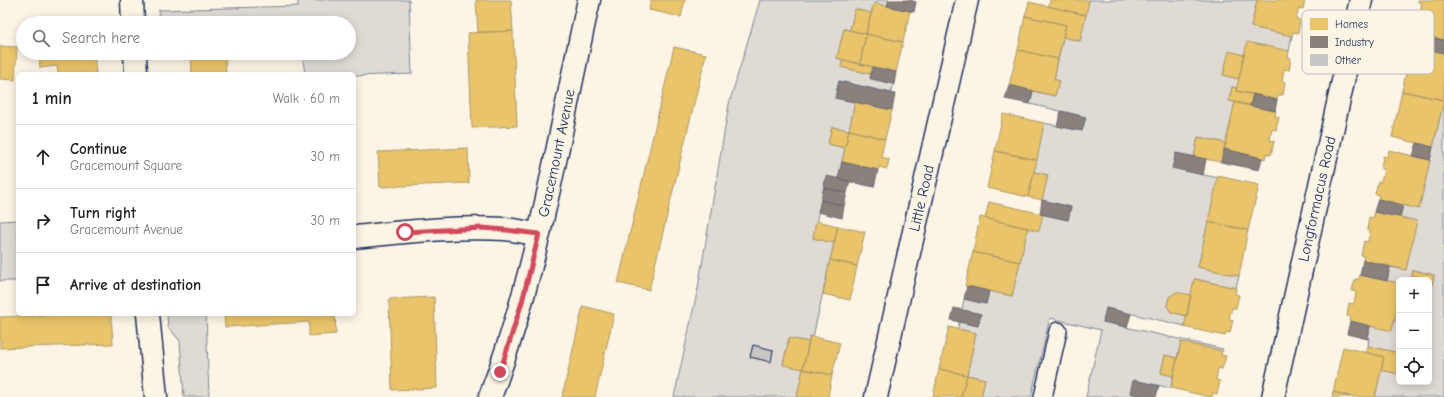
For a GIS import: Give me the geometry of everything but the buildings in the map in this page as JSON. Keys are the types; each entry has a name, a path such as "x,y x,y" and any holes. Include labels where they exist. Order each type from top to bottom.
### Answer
{"street":[{"path":"132,0 133,16"},
{"name":"Gracemount Avenue","path":"490,397 500,372 522,302 539,234 589,0"},
{"name":"Little Road","path":"876,397 967,0"},
{"name":"Longformacus Road","path":"1359,10 1361,0"},
{"path":"135,60 136,72"},
{"name":"Longformacus Road","path":"1273,397 1345,74"},
{"path":"356,237 482,228 539,234"},
{"path":"148,316 156,397"}],"lane":[{"path":"1044,397 1058,331"}],"shaded area":[{"path":"298,0 409,0 412,74 356,76 356,72 305,72 303,60 356,60 356,16 159,16 159,10 298,6"},
{"path":"760,0 889,0 887,6 874,3 871,13 855,10 850,30 844,29 837,58 843,60 841,67 871,74 870,79 894,84 891,93 839,81 835,98 855,102 849,130 832,127 828,144 845,148 838,179 826,176 813,238 834,243 813,337 810,336 809,342 789,338 783,364 803,369 797,397 674,397 698,288 729,104","holes":["753,345 773,350 771,362 750,357"]},
{"path":"1089,0 1257,0 1251,27 1292,36 1289,51 1244,55 1229,52 1223,75 1239,79 1237,88 1232,87 1229,100 1235,102 1226,143 1198,137 1194,157 1176,153 1173,168 1218,178 1198,267 1239,276 1236,288 1195,279 1191,295 1169,297 1167,306 1171,312 1187,316 1185,326 1106,308 1103,322 1223,349 1222,351 1181,342 1177,358 1165,355 1161,373 1173,376 1171,388 1134,380 1130,393 1146,397 1086,397 1101,330 1050,318 1031,397 981,397 985,379 967,375 976,333 958,329 959,322 978,326 981,314 962,310 964,299 986,304 989,291 1012,296 1028,228 1043,214 1068,220 1071,207 1042,200 1048,175 1034,172 1044,123 1082,131 1086,117 1030,104 1033,91 1055,96 1059,81 1054,79 1063,37 1080,41"},
{"path":"1444,100 1444,397 1375,397 1381,370 1396,373 1396,385 1432,385 1432,285 1434,275 1414,270 1412,277 1396,277 1396,282 1387,281 1390,267 1406,270 1416,221 1400,217 1403,205 1419,208"},
{"path":"16,220 16,281 0,281 0,221"},
{"path":"1396,311 1396,352 1368,346 1370,326 1392,330"},
{"path":"167,316 206,316 209,397 184,397 180,341 168,327"}],"route":[{"path":"405,232 482,228 539,234 522,302 500,372"}]}
